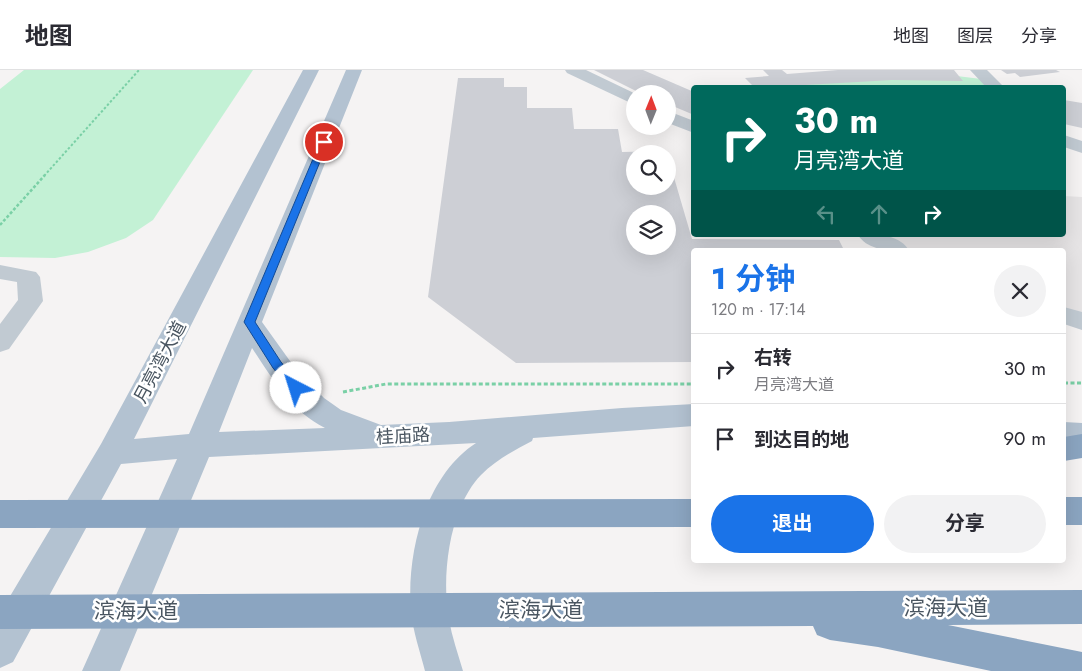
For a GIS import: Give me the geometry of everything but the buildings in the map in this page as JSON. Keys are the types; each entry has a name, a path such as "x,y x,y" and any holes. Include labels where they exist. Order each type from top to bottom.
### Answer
{"highway":[{"path":"1066,449 1082,446"},
{"path":"1066,511 1082,511"},
{"path":"0,514 691,513"},
{"name":"滨海大道","path":"0,612 1082,607"},
{"path":"750,609 878,630 1082,671"}],"main road":[{"name":"月亮湾大道","path":"0,649 112,453 311,70"},
{"path":"101,671 198,445 354,70"},
{"path":"249,322 277,365 306,399 325,416 357,430 399,436"},
{"name":"桂庙路","path":"112,453 198,445 399,436 691,415"},
{"path":"444,671 431,625 429,576 435,530 450,492 469,466 498,442 534,427"},
{"path":"1066,434 1082,435"}],"street":[{"path":"574,70 626,96"},
{"path":"978,70 993,85"},
{"path":"676,120 691,127"},
{"path":"1066,142 1082,147"},
{"path":"872,237 894,248"},
{"path":"0,272 28,277 31,301 0,343"},
{"path":"1066,316 1082,321"}],"path":[{"path":"0,225 139,70"},
{"path":"1066,383 1082,383"},
{"path":"306,399 386,384 691,384"}],"shaded area":[{"path":"1066,196 1082,197 1082,321 1066,316 1066,248 894,248 873,237 1066,237"}],"green space":[{"path":"24,70 253,70 153,220 126,238 88,252 55,258 0,257 0,89"},
{"path":"925,72 989,80 992,85 755,85"}],"route":[{"path":"296,388 277,365 249,322 324,142"}]}
